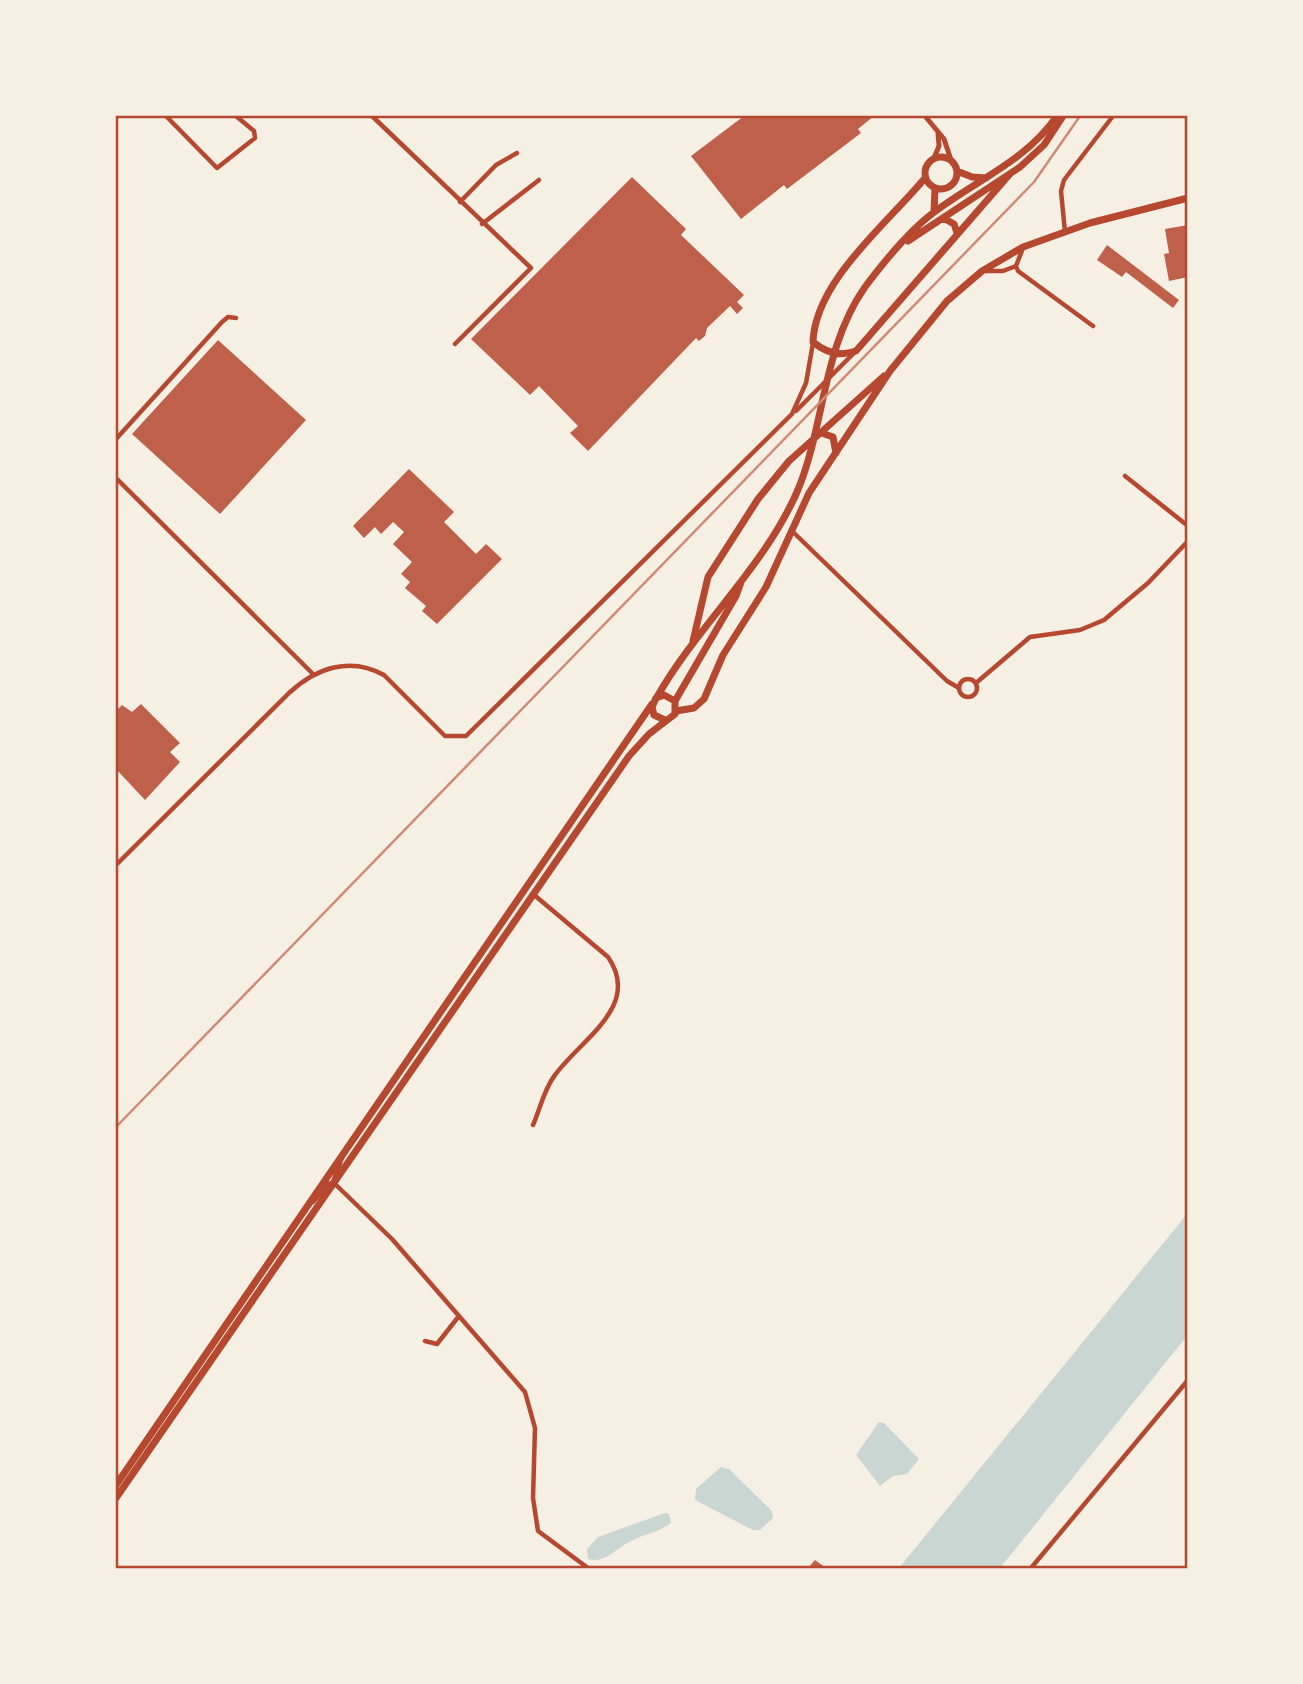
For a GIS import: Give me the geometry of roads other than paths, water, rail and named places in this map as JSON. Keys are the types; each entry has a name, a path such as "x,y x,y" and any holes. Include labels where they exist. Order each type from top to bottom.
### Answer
{"main road":[{"path":"116,1485 693,643 741,582 783,519 799,486 841,333 864,289 933,213 1028,149 1056,116"},
{"path":"905,243 1009,175 1044,145 1063,116"},
{"path":"990,177 978,178 957,171 951,160 943,157 934,159 925,169 925,178 834,284 816,318 813,342 838,354 856,351 1009,175"},
{"path":"935,188 951,186 957,171"},
{"path":"925,178 935,188 936,203 933,213"},
{"path":"116,1498 532,893 629,757 676,710 694,708 704,699 723,655 766,587 804,500 890,371 947,301 982,271 1023,247 1065,232 1188,198"},
{"path":"943,218 952,222 957,233"},
{"path":"693,643 704,589 711,572 775,475 819,432 890,371"},
{"path":"819,432 833,437 836,454"},
{"path":"676,710 675,701 736,596 741,582"},
{"path":"654,701 664,695 675,701"},
{"path":"654,701 654,715 665,720"}],"street":[{"path":"166,116 217,168 255,138 254,131 236,116"},
{"path":"372,116 531,268 455,344"},
{"path":"925,116 947,145 951,160"},
{"path":"1065,232 1061,191 1064,180 1113,116"},
{"path":"934,159 939,146 937,130"},
{"path":"460,202 496,165 517,153"},
{"path":"482,224 539,180"},
{"path":"982,271 1003,271 1016,266 1023,247"},
{"path":"1016,266 1093,326"},
{"path":"116,439 222,322 228,317 236,318"},
{"path":"792,414 806,383 813,342"},
{"path":"116,866 289,693 313,674 342,665 373,668 384,674 446,736 466,736 856,351"},
{"path":"1125,476 1188,526"},
{"path":"116,478 313,674"},
{"path":"791,530 947,681 959,688 961,695 970,697 976,693 976,682"},
{"path":"976,682 1030,637 1080,630 1104,620 1148,583 1188,541"},
{"path":"959,688 967,679 976,682"},
{"path":"532,893 608,957 620,981 618,996 601,1024 551,1081 533,1125"},
{"path":"343,1155 344,1160 332,1178 334,1182 392,1239 519,1381 530,1401 535,1428 533,1498 538,1531 588,1569"},
{"path":"310,1204 317,1200 328,1184 334,1182"},
{"path":"425,1341 437,1344 459,1316"},
{"path":"1031,1569 1188,1380"}],"railway":[{"path":"116,1127 1034,182 1080,116"}]}
